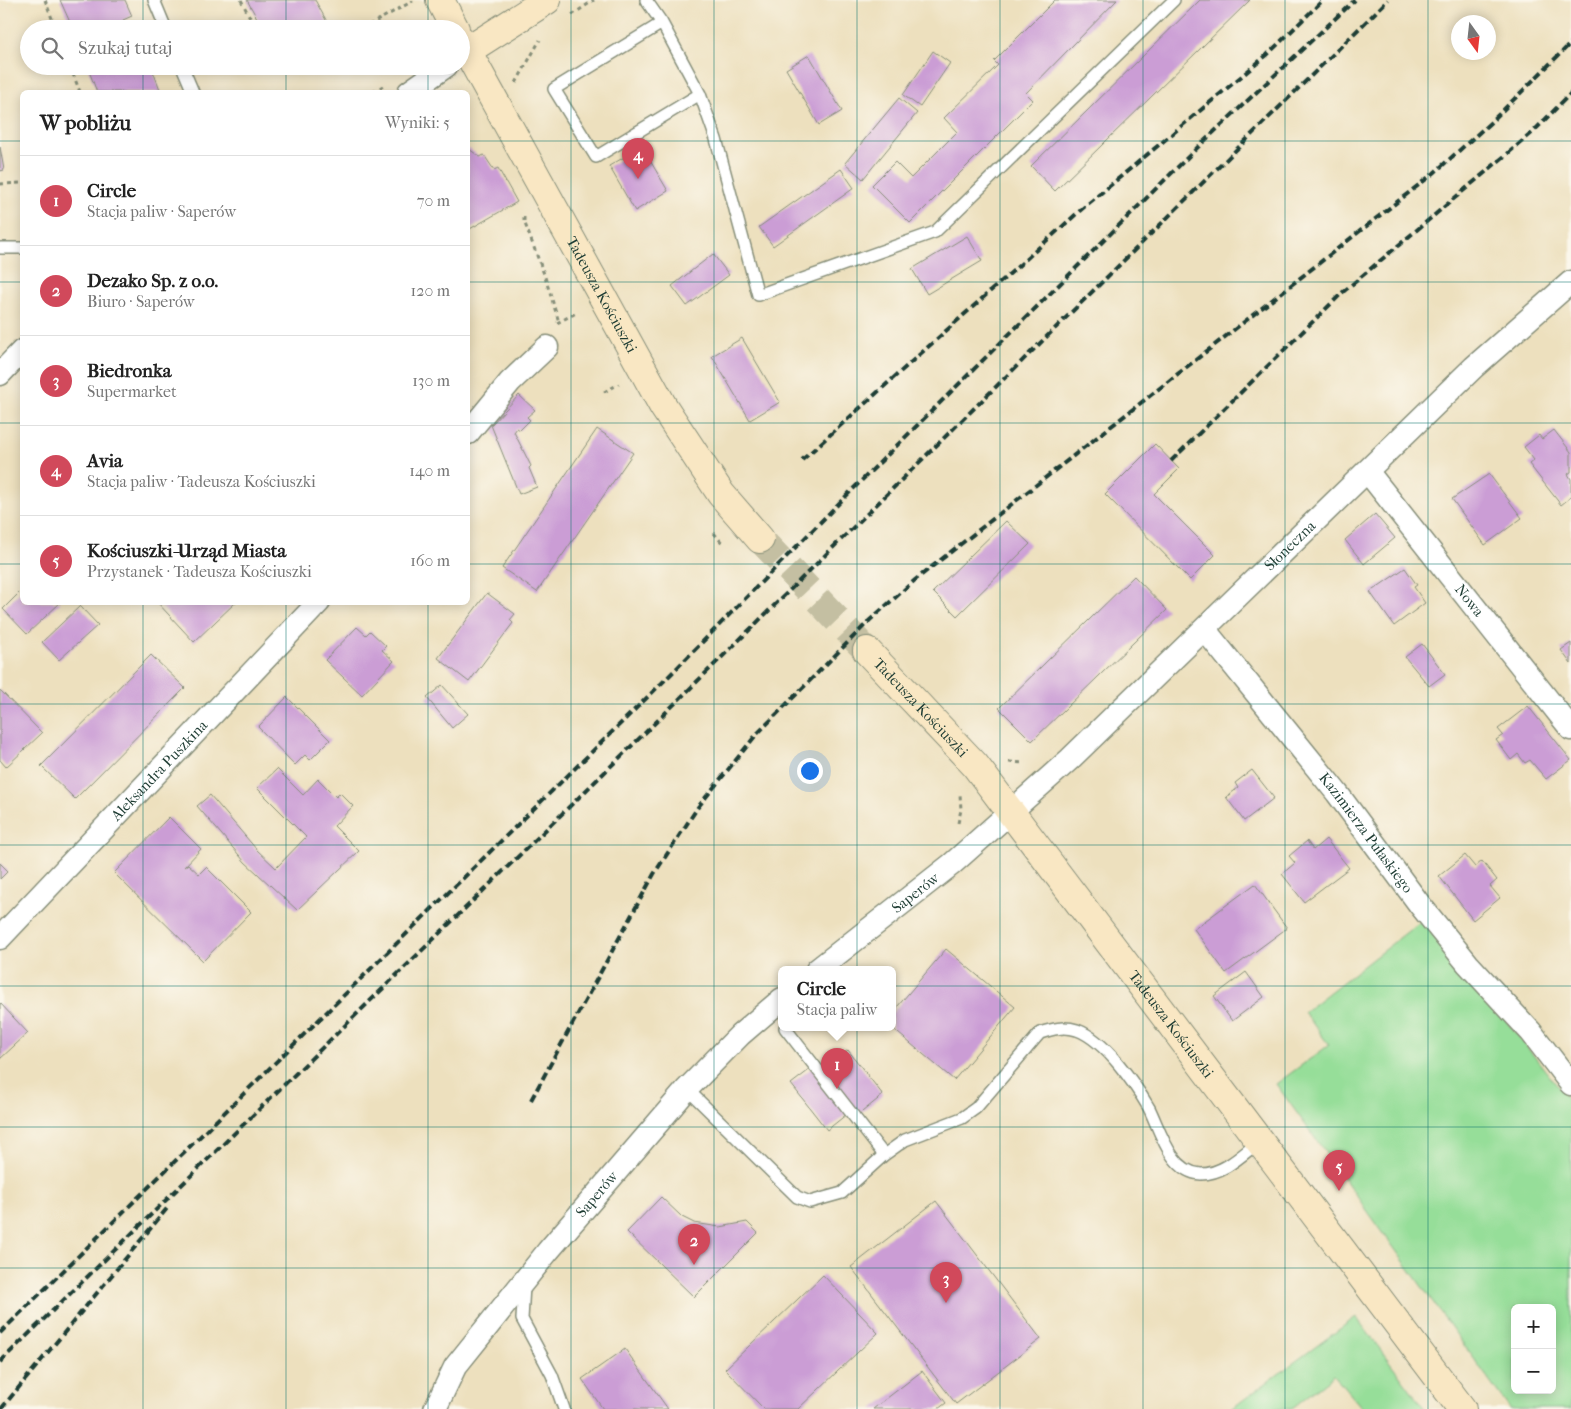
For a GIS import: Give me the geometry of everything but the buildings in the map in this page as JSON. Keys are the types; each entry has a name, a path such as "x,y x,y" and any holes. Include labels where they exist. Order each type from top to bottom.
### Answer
{"street":[{"name":"Tadeusza Kościuszki","path":"440,0 448,20"},
{"path":"470,41 546,0"},
{"name":"Tadeusza Kościuszki","path":"470,69 663,406 721,494 760,539"},
{"path":"411,90 428,75"},
{"name":"Słoneczna","path":"1011,812 1070,760 1474,367 1571,282"},
{"path":"470,430 510,382 548,348"},
{"path":"0,374 20,353"},
{"name":"Nowa","path":"1367,471 1571,729"},
{"name":"Aleksandra Puszkina","path":"0,938 316,605"},
{"name":"Kazimierza Pułaskiego","path":"1205,630 1337,792 1420,905 1468,964 1531,1032 1571,1084"},
{"name":"Tadeusza Kościuszki","path":"867,651 976,765 1462,1409"},
{"name":"Saperów","path":"822,966 952,864 1011,812"},
{"name":"Saperów","path":"435,1409 455,1367 548,1251 687,1089 740,1035 778,1010"}],"lane":[{"path":"154,0 162,20"},
{"path":"646,0 662,23 700,94 716,139 758,296 935,232 1174,0"},
{"path":"662,23 554,89 596,157 700,94"},
{"path":"186,75 192,90"},
{"path":"0,248 20,248"},
{"path":"687,1089 797,1197 810,1202 842,1193 884,1155 905,1140 962,1118 976,1108 1031,1042 1040,1033 1053,1028 1078,1031 1093,1040 1111,1056 1147,1106 1172,1155 1189,1171 1199,1174 1222,1169 1260,1142"},
{"path":"788,1031 884,1155"},
{"path":"525,1282 522,1320 552,1376 564,1409"}],"path":[{"path":"45,0 53,20"},
{"path":"241,0 251,20"},
{"path":"379,20 408,5"},
{"path":"512,92 533,49 545,35"},
{"path":"73,75 79,90"},
{"path":"0,184 20,182"},
{"path":"525,214 524,221 544,274 559,322 583,310"},
{"path":"604,392 622,383"},
{"path":"1002,758 1009,763 1028,762"},
{"path":"956,827 962,810 959,790"}],"green space":[{"path":"1425,918 1571,1103 1571,1409 1510,1409 1276,1084 1329,1045 1304,1012"},
{"path":"1356,1317 1425,1409 1363,1409 1334,1375 1291,1409 1231,1409"}],"tunnel":[{"path":"760,539 867,651"}],"railway":[{"path":"802,460 1083,208 1267,55 1323,0"},
{"path":"0,1333 669,676 854,488 1199,146 1355,0"},
{"path":"0,1362 652,726 1388,0"},
{"path":"531,1100 654,874 698,807 756,735 870,620 915,580 1434,173 1491,122 1571,43"},
{"path":"1171,461 1343,292 1532,133 1571,93"},
{"path":"1,1409 169,1206"}],"place":[{"name":"Avia","path":"638,179"},
{"name":"Circle","path":"837,1089"},
{"name":"Kościuszki-Urząd Miasta","path":"1339,1191"},
{"name":"Dezako Sp. z o.o.","path":"694,1265"},
{"name":"Biedronka","path":"946,1303"}]}
